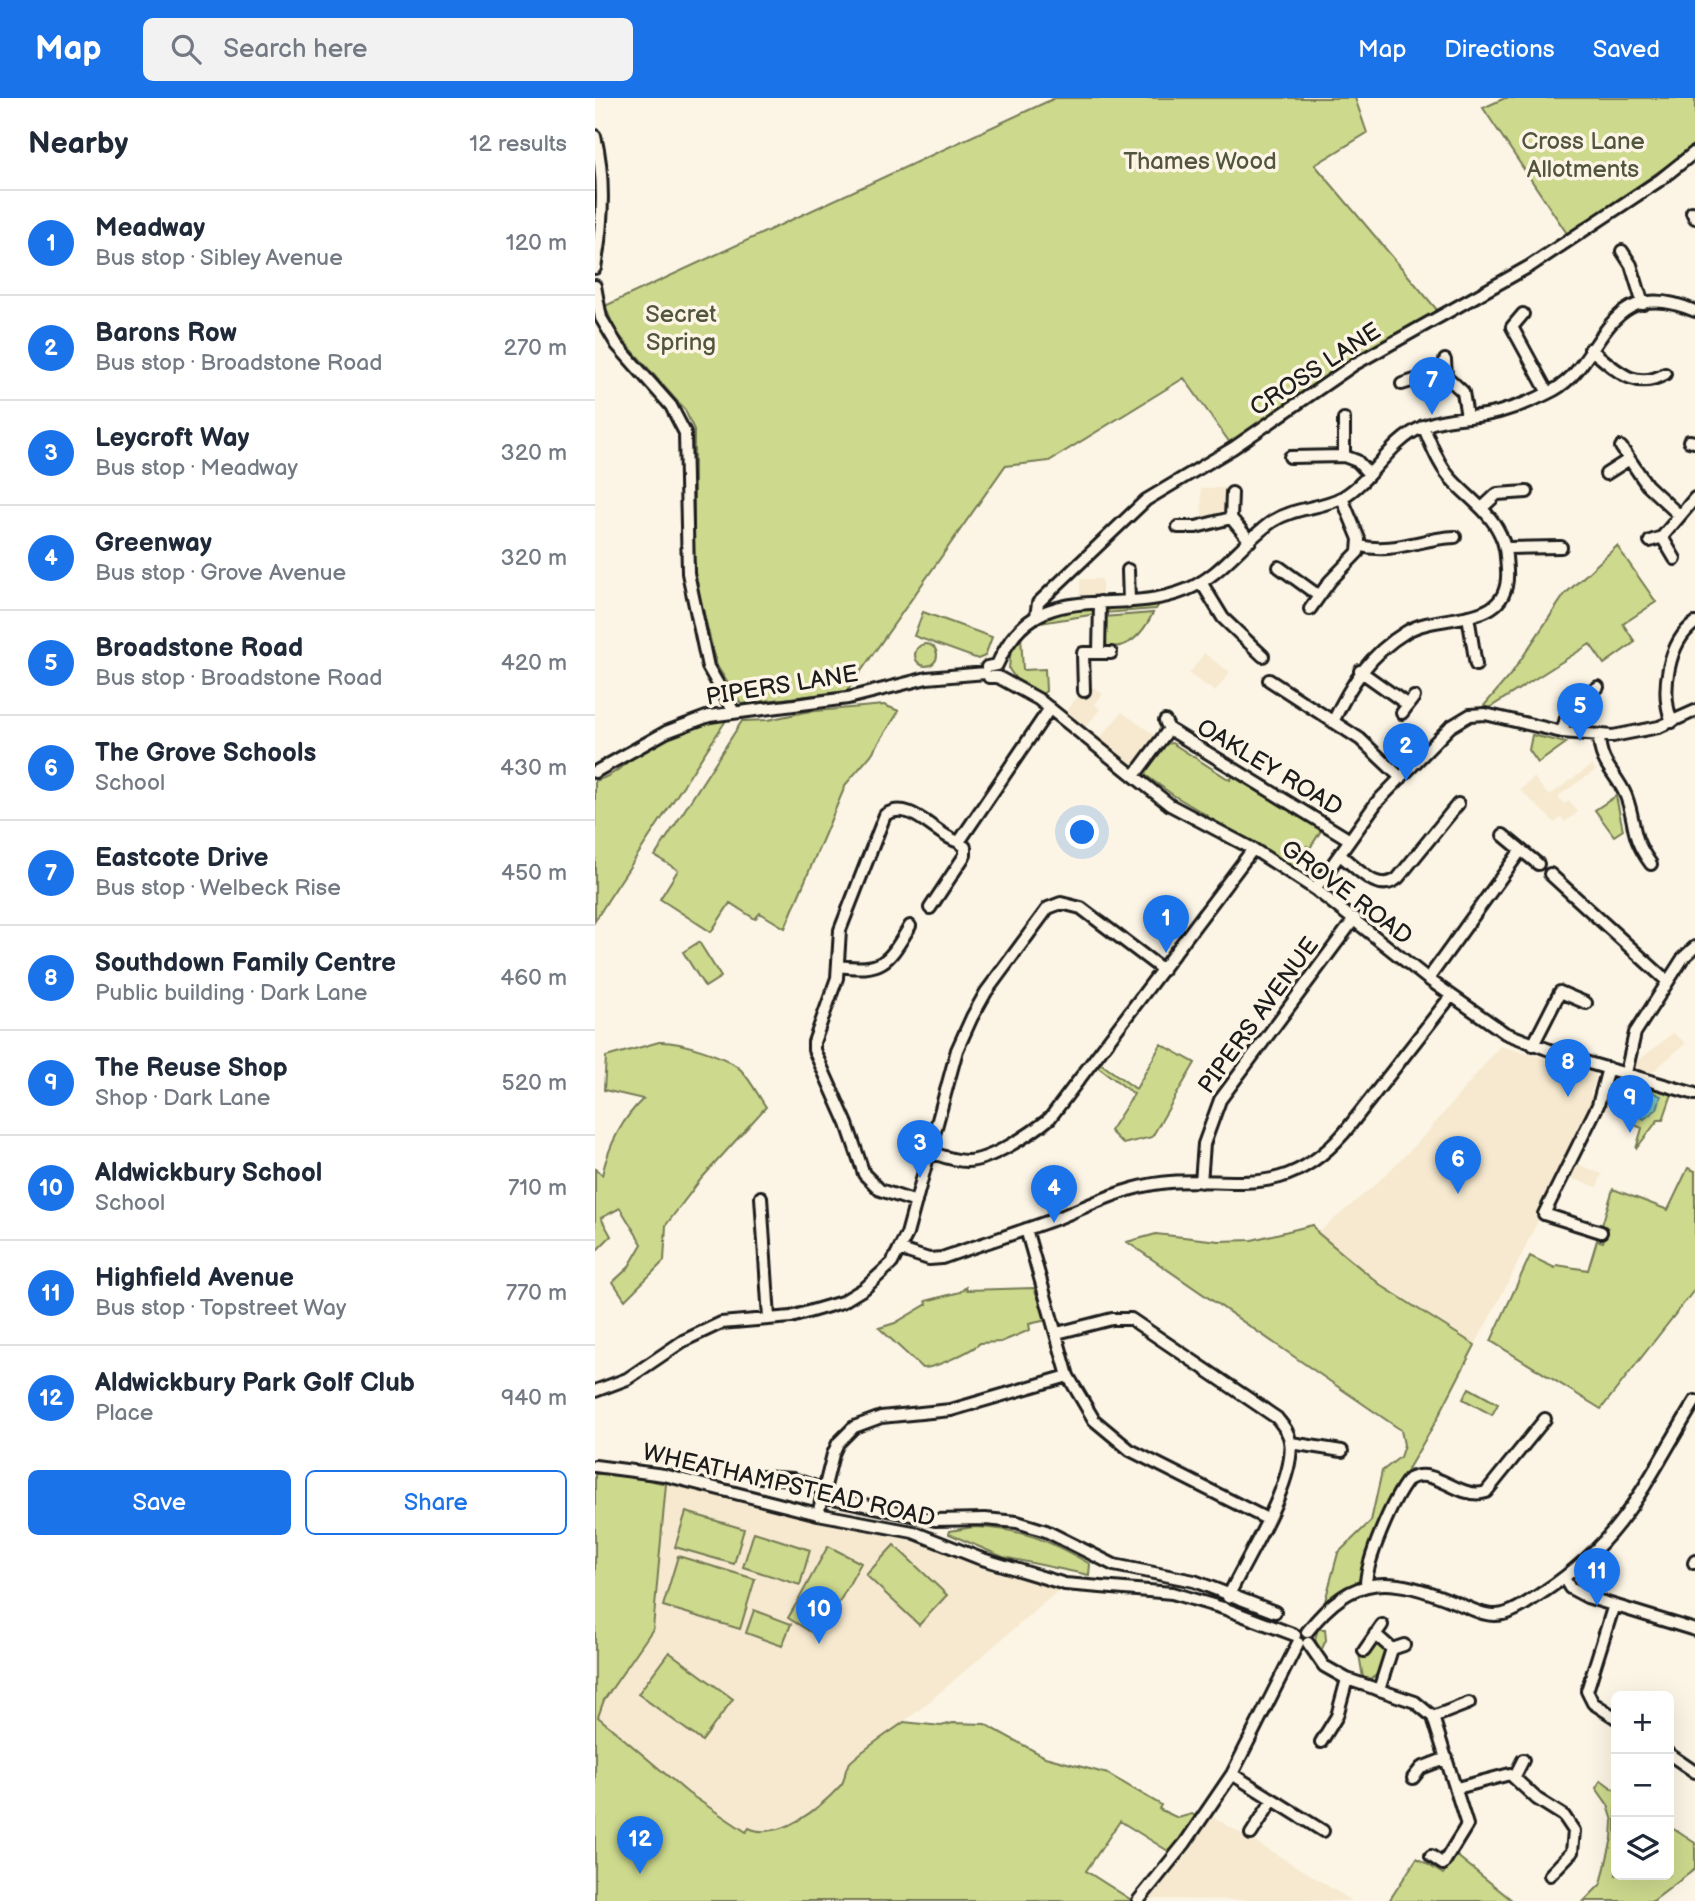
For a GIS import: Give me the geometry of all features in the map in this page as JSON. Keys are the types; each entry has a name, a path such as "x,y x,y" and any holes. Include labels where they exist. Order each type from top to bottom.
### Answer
{"street":[{"path":"595,136 602,186 601,235 595,268"},
{"name":"CROSS LANE","path":"998,671 1010,641 1036,617 1038,603 1146,500 1233,448 1355,364 1530,266 1660,180 1695,152"},
{"path":"1622,251 1631,265 1643,304"},
{"path":"595,286 601,318 617,345 671,406 685,433 688,573 708,667 734,712"},
{"path":"1036,617 1070,603 1129,602 1175,594 1202,582 1271,523 1291,512 1342,498 1405,437 1423,426 1500,412 1548,393 1568,380 1612,321 1643,304 1667,303 1691,309"},
{"path":"1523,314 1512,327 1548,393"},
{"path":"1590,349 1632,380 1649,382 1665,374"},
{"path":"1445,360 1446,376"},
{"path":"1402,384 1430,375 1446,376 1463,392 1467,417"},
{"path":"1344,419 1344,456"},
{"path":"1333,722 1360,671 1413,628 1468,616 1496,605 1505,594 1508,579 1506,548 1501,534 1482,508 1442,468 1423,426"},
{"path":"1621,447 1656,495 1678,514"},
{"path":"1290,457 1344,456 1357,461 1369,474"},
{"path":"1606,474 1628,460"},
{"path":"1482,508 1497,494 1527,492"},
{"path":"1231,493 1231,518 1250,541"},
{"path":"1310,609 1358,552 1360,546 1342,498"},
{"path":"1650,541 1661,537 1678,514 1695,498"},
{"path":"1178,527 1196,527 1231,518"},
{"path":"1360,546 1389,550 1430,539 1455,537"},
{"path":"1661,537 1675,559"},
{"path":"1506,548 1561,547"},
{"path":"1279,567 1319,596"},
{"path":"1128,570 1129,602"},
{"path":"1202,582 1223,618 1263,656"},
{"path":"1099,653 1100,602"},
{"path":"1468,616 1476,665"},
{"path":"1672,722 1666,698 1675,646 1695,623"},
{"path":"1084,691 1083,653 1111,653"},
{"name":"GROVE ROAD","path":"986,673 991,678 998,671 1050,708 1170,806 1253,849 1315,889 1355,918 1428,979 1505,1033 1533,1045 1695,1094"},
{"path":"1360,671 1408,705"},
{"name":"PIPERS LANE","path":"595,772 666,732 709,716 848,698 927,678 986,673"},
{"path":"1269,680 1360,739 1401,778"},
{"path":"1562,732 1569,708 1598,687"},
{"path":"958,842 1050,708"},
{"path":"1315,889 1377,802 1450,727 1470,716 1493,715 1562,732 1599,736 1639,732 1672,722 1695,711"},
{"name":"OAKLEY ROAD","path":"1134,776 1167,725 1350,841"},
{"path":"1599,736 1601,756 1624,792 1636,843 1651,863"},
{"path":"1340,855 1376,883 1390,884 1398,878 1458,804"},
{"path":"916,1202 880,1191 864,1174 847,1124 814,1049 817,1031 839,966 840,930 885,815 897,810 908,811 965,847 965,855 930,908"},
{"path":"1503,835 1538,864"},
{"path":"930,1152 960,1161 974,1160 1041,1126 1060,1109 1253,849"},
{"path":"1428,979 1521,850"},
{"path":"1551,874 1667,981"},
{"path":"595,1391 627,1379 704,1329 738,1320 811,1313 842,1302 880,1275 901,1250 957,1050 972,1017 986,992 1048,908 1061,903 1081,908 1163,970"},
{"name":"PIPERS AVENUE","path":"1201,1182 1203,1144 1220,1100 1355,918"},
{"path":"839,966 867,969 882,964 910,926"},
{"path":"1626,1073 1635,1032 1667,981 1695,947"},
{"path":"1533,1045 1560,992 1586,1003"},
{"path":"901,1250 936,1259 1135,1188 1175,1182 1271,1181 1298,1172 1326,1153 1451,996"},
{"path":"1601,1232 1544,1214 1598,1105 1608,1068"},
{"path":"761,1197 769,1318"},
{"path":"1025,1228 1057,1333 1067,1376 1094,1420 1130,1450 1267,1519"},
{"path":"1057,1333 1112,1319 1131,1319 1277,1418 1287,1431 1291,1443 1290,1463 1267,1519 1223,1608"},
{"path":"818,1514 838,1443 863,1422 881,1417 951,1410 1067,1376"},
{"path":"1138,1901 1185,1843 1231,1774 1302,1638 1331,1607 1366,1585 1399,1583 1495,1615 1519,1608 1564,1578 1604,1544 1621,1524 1695,1401"},
{"path":"1366,1585 1368,1570 1383,1527 1409,1479 1423,1475 1471,1493 1486,1492 1545,1419"},
{"path":"1291,1443 1342,1451"},
{"name":"WHEATHAMPSTEAD ROAD","path":"595,1466 664,1475 818,1514 913,1532 979,1558 1065,1584 1172,1593 1223,1608 1302,1638"},
{"name":"WHEATHAMPSTEAD ROAD","path":"760,1477 793,1479 824,1493 935,1520 985,1519 1017,1522 1046,1531 1114,1565 1194,1581 1275,1612"},
{"path":"1564,1578 1570,1588 1613,1608 1695,1630"},
{"path":"1611,1714 1588,1698 1587,1691 1613,1608"},
{"path":"1364,1651 1378,1630 1392,1649"},
{"path":"1302,1638 1324,1667 1347,1679 1415,1702 1433,1717 1467,1819 1466,1829 1443,1864 1431,1856"},
{"path":"1392,1649 1404,1645"},
{"path":"1379,1690 1392,1649"},
{"path":"1321,1742 1337,1716 1347,1679"},
{"path":"1433,1717 1469,1703"},
{"path":"1674,1757 1695,1772"},
{"path":"1413,1779 1421,1768 1447,1758"},
{"path":"1515,1776 1523,1760"},
{"path":"1457,1788 1505,1773 1515,1776 1537,1799 1564,1816 1574,1832 1571,1852 1550,1875"},
{"path":"1231,1774 1323,1831"},
{"path":"1251,1834 1272,1801"}],"shaded area":[{"path":"1201,488 1226,488 1226,513 1202,519"},
{"path":"1080,579 1102,579 1102,595 1080,595"},
{"path":"1204,653 1230,672 1215,692 1189,674"},
{"path":"1094,687 1103,694 1095,704 1100,709 1086,727 1066,712 1080,693"},
{"path":"1122,712 1156,736 1134,766 1099,739"},
{"path":"1592,765 1596,770 1558,796 1564,804 1569,800 1578,812 1565,822 1561,817 1555,823 1520,790 1534,777 1547,794 1551,794"},
{"path":"1673,1033 1686,1043 1651,1073 1630,1067"},
{"path":"1500,1046 1592,1071 1596,1077 1590,1095 1597,1098 1511,1277 1475,1345 1382,1286 1318,1233 1378,1182 1425,1135"},
{"path":"1577,1164 1602,1174 1597,1187 1569,1178"},
{"path":"666,1484 768,1505 833,1525 928,1543 998,1573 1031,1579 1059,1590 923,1707 848,1765 844,1783 804,1817 772,1831 746,1833 688,1793 597,1717 604,1700 653,1629"},
{"path":"1213,1817 1306,1872 1352,1901 1142,1899"}],"green space":[{"path":"1055,98 1355,98 1367,133 1315,165 1438,311 1357,358 1230,443 1184,378 1049,461 1005,466 847,691 741,704 717,666 694,574 694,430 685,410 616,332 605,306"},
{"name":"Cross Lane Allotments","path":"1505,98 1695,98 1695,146 1568,235 1483,108"},
{"path":"1617,546 1656,602 1623,624 1635,642 1604,664 1590,644 1489,708 1482,708 1511,674 1565,594"},
{"path":"1160,603 1156,609 1104,613 1113,607"},
{"path":"1071,607 1092,608 1096,614 1034,624"},
{"path":"923,612 992,637 985,656 978,659 914,636"},
{"path":"1153,613 1134,639 1121,646 1104,646 1103,617"},
{"path":"1021,635 1023,670 1045,669 1046,691 1041,695 1020,685 1009,669 1011,646"},
{"path":"926,644 934,647 937,655 934,663 926,666 918,663 915,655 918,647"},
{"path":"884,705 899,711 871,755 846,784 785,928 760,913 755,919 730,903 711,932 660,899 678,870 655,856 742,721"},
{"path":"727,719 595,921 595,781 617,770 658,740"},
{"path":"1532,735 1566,743 1538,763 1529,750"},
{"path":"1172,743 1230,780 1233,775 1322,829 1310,848 1307,846 1291,869 1207,820 1208,816 1144,774 1165,744"},
{"path":"1616,796 1623,830 1614,836 1595,810"},
{"path":"699,942 721,977 705,987 683,952"},
{"path":"659,1042 702,1050 734,1065 748,1079 766,1107 701,1179 666,1225 664,1261 625,1300 613,1282 628,1268 642,1244 620,1208 601,1218 611,1236 595,1252 595,1169 602,1175 617,1134 643,1099 604,1090 606,1057"},
{"path":"1161,1044 1195,1063 1152,1137 1123,1144 1110,1131 1134,1094 1098,1067 1100,1063 1136,1089"},
{"path":"1620,1080 1672,1094 1663,1120 1658,1120 1636,1149 1642,1128 1630,1123 1623,1110 1609,1098"},
{"path":"1688,1168 1695,1171 1695,1289 1601,1409 1491,1341 1530,1256 1555,1268 1557,1265 1588,1270 1597,1240 1603,1242 1608,1228 1602,1225 1613,1189 1668,1210"},
{"path":"1313,1225 1318,1233 1382,1286 1475,1345 1436,1421 1387,1505 1358,1583 1325,1601 1338,1553 1371,1521 1382,1471 1400,1457 1404,1445 1401,1430 1127,1242 1156,1234 1219,1241 1252,1240"},
{"path":"966,1287 967,1290 1034,1288 1047,1320 1029,1324 1030,1330 1001,1342 980,1343 952,1359 927,1368 922,1368 879,1328 895,1323 927,1304 926,1301 960,1292"},
{"path":"1469,1388 1498,1404 1492,1415 1463,1399"},
{"path":"595,1474 622,1474 666,1484 653,1629 604,1700 598,1717 688,1793 746,1832 749,1828 761,1831 786,1826 811,1812 841,1785 852,1761 904,1722 941,1726 953,1723 985,1724 1045,1757 1108,1774 1161,1805 1159,1809 1178,1818 1192,1814 1199,1818 1179,1847 1168,1851 1120,1821 1086,1871 1133,1901 595,1901"},
{"path":"686,1512 744,1529 734,1564 675,1547"},
{"path":"973,1527 1006,1530 1047,1542 1090,1564 1089,1575 1003,1557 949,1534 950,1531"},
{"path":"754,1532 810,1550 800,1585 743,1567"},
{"path":"894,1545 947,1595 919,1625 866,1575"},
{"path":"828,1546 861,1563 831,1617 799,1599"},
{"path":"678,1556 755,1579 740,1629 663,1606"},
{"path":"798,1601 823,1616 813,1633 788,1618"},
{"path":"754,1610 791,1624 782,1646 746,1633"},
{"path":"1318,1629 1325,1629 1326,1640 1320,1653 1315,1639"},
{"path":"1379,1642 1385,1649 1380,1670 1373,1677 1363,1678 1359,1654"},
{"path":"669,1652 733,1699 702,1741 638,1694"},
{"path":"1601,1780 1611,1787 1611,1815 1608,1805 1596,1788"},
{"path":"1674,1829 1695,1843 1695,1869 1653,1901 1584,1901 1601,1884 1611,1842 1611,1880 1674,1880"},
{"path":"1456,1855 1513,1901 1389,1901 1417,1858 1443,1874"}],"water":[{"path":"1643,1088 1661,1096 1657,1109 1644,1119 1637,1114 1637,1101 1623,1093 1640,1092"}],"place":[{"name":"Eastcote Drive","path":"1432,415"},
{"name":"Broadstone Road","path":"1580,741"},
{"name":"Barons Row","path":"1406,781"},
{"name":"Meadway","path":"1166,953"},
{"name":"Southdown Family Centre","path":"1568,1097"},
{"name":"The Reuse Shop","path":"1630,1133"},
{"name":"Leycroft Way","path":"920,1178"},
{"name":"The Grove Schools","path":"1458,1194"},
{"name":"Greenway","path":"1054,1223"},
{"name":"Highfield Avenue","path":"1597,1606"},
{"name":"Aldwickbury School","path":"819,1644"},
{"name":"Aldwickbury Park Golf Club","path":"640,1874"}],"park label":[{"name":"Thames Wood","path":"1200,161"},
{"name":"Secret Spring","path":"681,328"}]}
